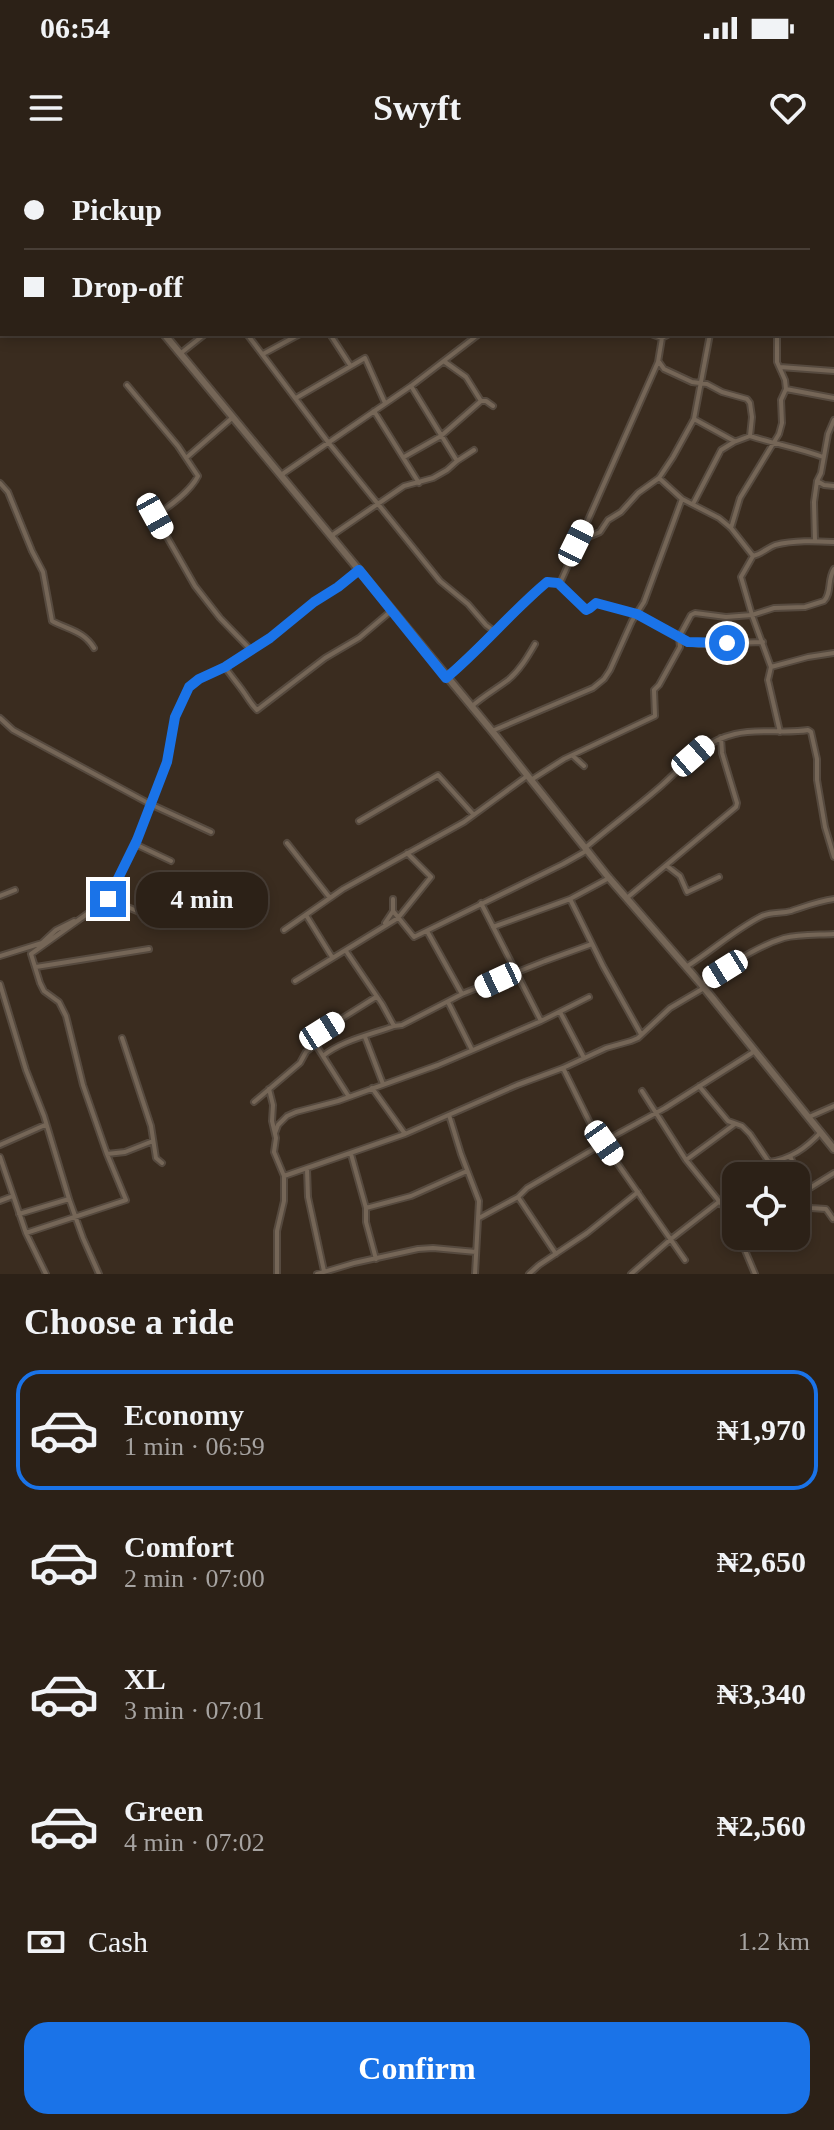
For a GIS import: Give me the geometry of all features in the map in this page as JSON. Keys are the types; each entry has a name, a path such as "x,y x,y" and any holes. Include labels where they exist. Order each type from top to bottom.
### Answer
{"main road":[{"path":"166,336 834,1149"}],"street":[{"path":"181,353 202,336"},
{"path":"249,336 328,442 440,581 494,631"},
{"path":"263,354 296,336"},
{"path":"331,336 350,365"},
{"path":"279,476 445,362 476,336"},
{"path":"656,336 666,336"},
{"path":"576,543 600,532 608,520 659,478 694,419 710,336"},
{"path":"731,528 740,498 779,434 782,423 781,400 786,389 777,362 777,336"},
{"path":"558,583 658,362 662,338"},
{"path":"296,398 365,358 385,403"},
{"path":"445,362 466,377 481,401"},
{"path":"658,362 664,369 692,382 707,384 729,395 747,399 752,417 750,436"},
{"path":"780,367 834,371"},
{"path":"127,385 198,476 195,483 155,516 195,586 251,650"},
{"path":"411,386 457,461"},
{"path":"786,389 834,398"},
{"path":"404,457 441,436 481,401 493,406"},
{"path":"374,411 419,483"},
{"path":"186,458 232,418"},
{"path":"694,419 734,442"},
{"path":"815,541 817,481 834,420"},
{"path":"693,504 721,450 750,436 823,457"},
{"path":"331,536 404,486 419,483 447,470 474,450"},
{"path":"659,478 682,499 731,528 753,556"},
{"path":"817,481 834,486"},
{"path":"0,483 8,492 43,572 52,621 77,631 89,639 94,648"},
{"path":"492,731 593,688 604,679 644,602 682,499"},
{"path":"780,733 768,680 771,667 741,577 753,556 762,554 770,546 834,542"},
{"path":"284,930 330,898 464,822 529,778 655,716 654,690 680,647 679,637 691,615 752,615 774,608 805,607 824,601 829,594 830,575 834,569"},
{"path":"31,954 108,899 135,844 169,757 175,717 189,687 281,631 314,602 359,570"},
{"path":"446,678 547,582 558,583 586,610 596,603 637,614 688,642 763,642"},
{"path":"225,667 257,710 325,658 359,638 391,611"},
{"path":"471,707 510,678 535,644"},
{"path":"771,667 834,653"},
{"path":"0,718 13,730 150,804 211,832"},
{"path":"393,911 414,937 563,864 586,849 705,745 747,732 811,732 825,827 834,857"},
{"path":"628,897 736,807 721,738"},
{"path":"573,756 584,766"},
{"path":"359,821 438,775 473,814"},
{"path":"287,843 330,898"},
{"path":"135,844 171,861"},
{"path":"295,981 398,918 431,877 407,853"},
{"path":"667,866 680,876 686,892 719,877"},
{"path":"493,927 570,899 609,878"},
{"path":"0,896 15,890"},
{"path":"108,899 142,913"},
{"path":"384,926 393,911 393,899"},
{"path":"570,899 641,1034"},
{"path":"686,967 762,915 788,912 813,902 834,899"},
{"path":"481,903 541,1021"},
{"path":"306,915 332,957"},
{"path":"0,956 42,943 56,930 83,916 31,954"},
{"path":"427,931 462,994"},
{"path":"284,1176 405,1134 606,1048 631,1041 702,986 750,954 781,939 834,934"},
{"path":"323,1056 330,1050 402,1025 462,994 592,944"},
{"path":"36,967 149,949"},
{"path":"346,951 394,1026"},
{"path":"26,1233 126,1200 81,1077 66,1016 59,1002 44,991 31,954"},
{"path":"0,984 69,1199 99,1274"},
{"path":"349,1097 316,1044 317,1038 322,1031 376,997"},
{"path":"275,1133 287,1116 438,1065 589,997"},
{"path":"448,1002 472,1050"},
{"path":"0,1013 8,1010"},
{"path":"560,1012 584,1058"},
{"path":"365,1037 383,1084"},
{"path":"122,1038 151,1126 156,1158 162,1163"},
{"path":"254,1102 300,1063 306,1052 316,1044"},
{"path":"479,1218 755,1051"},
{"path":"563,1068 592,1127 685,1260"},
{"path":"699,1086 723,1116 750,1134 771,1163 802,1150 821,1132"},
{"path":"372,1088 405,1134"},
{"path":"269,1089 273,1105 274,1152 284,1176 284,1201 277,1231 277,1274"},
{"path":"642,1091 686,1160 722,1204"},
{"path":"809,1117 834,1106"},
{"path":"449,1115 479,1201 475,1274"},
{"path":"686,1160 735,1124"},
{"path":"0,1145 45,1125"},
{"path":"107,1154 125,1152 153,1141"},
{"path":"351,1154 376,1259"},
{"path":"790,1156 793,1162"},
{"path":"0,1157 26,1233 46,1274"},
{"path":"307,1169 308,1197 324,1271"},
{"path":"366,1208 411,1196 467,1171"},
{"path":"810,1188 834,1173"},
{"path":"529,1274 638,1192"},
{"path":"0,1201 13,1195"},
{"path":"518,1197 556,1255"},
{"path":"19,1214 69,1199"},
{"path":"631,1274 720,1201"},
{"path":"810,1207 826,1209 833,1219"},
{"path":"317,1274 354,1263 433,1248 476,1252"},
{"path":"745,1250 755,1274"}],"route":[{"path":"108,899 137,840 169,757 175,717 189,687 281,631 314,602 359,570 446,678 547,582 558,583 586,610 596,603 606,605 637,614 688,642 727,643"}]}
